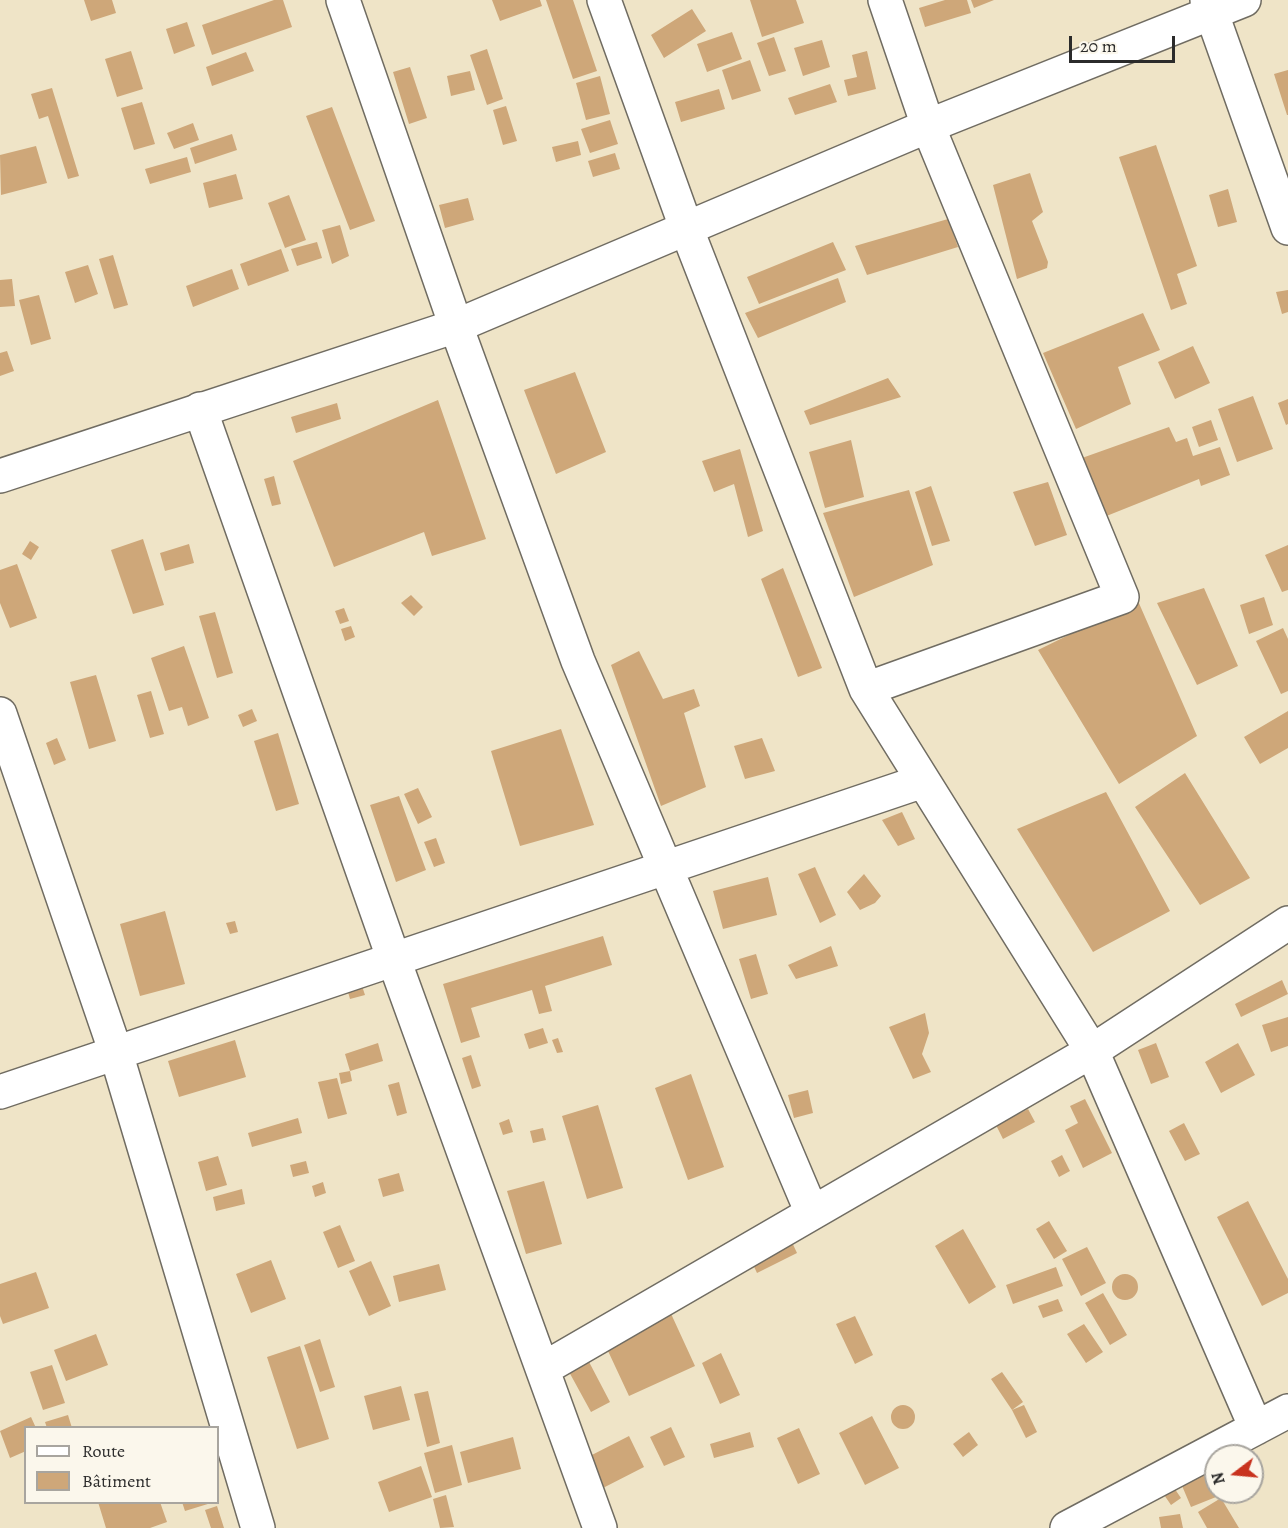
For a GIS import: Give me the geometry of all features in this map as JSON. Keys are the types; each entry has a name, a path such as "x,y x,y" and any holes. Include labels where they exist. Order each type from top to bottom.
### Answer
{"street":[{"path":"343,0 456,326 578,661 812,1213"},
{"path":"604,0 687,231 866,689 1092,1051 1256,1428"},
{"path":"866,689 1122,597 928,126 885,0"},
{"path":"0,476 200,408 456,326 687,231 1210,7 1244,0"},
{"path":"1210,7 1288,228"},
{"path":"200,408 394,960 600,1528"},
{"path":"0,714 116,1053 258,1528"},
{"path":"0,1092 923,781"},
{"path":"543,1369 1092,1051 1288,923"},
{"path":"1067,1528 1288,1411"}],"building":[{"path":"84,0 112,0 116,13 91,21"},
{"path":"274,0 283,0 292,27 212,55 202,25"},
{"path":"492,0 540,0 542,6 500,21"},
{"path":"546,0 573,0 597,71 573,79"},
{"path":"750,0 796,0 804,23 762,37"},
{"path":"945,0 967,0 971,13 925,27 919,8"},
{"path":"971,0 994,0 974,8"},
{"path":"692,9 706,31 664,58 651,35"},
{"path":"187,22 195,46 174,54 166,29"},
{"path":"732,32 742,59 707,72 697,44"},
{"path":"774,37 786,71 769,76 757,43"},
{"path":"822,40 830,67 803,76 794,48"},
{"path":"487,49 503,99 487,105 470,55"},
{"path":"131,51 143,89 117,97 105,59"},
{"path":"867,51 876,89 848,96 844,80 857,77 852,55"},
{"path":"246,52 254,71 212,86 206,67"},
{"path":"750,60 761,91 732,100 722,70"},
{"path":"410,67 427,118 409,124 393,72"},
{"path":"1288,70 1288,115 1287,115 1274,74"},
{"path":"470,71 475,90 451,96 447,76"},
{"path":"600,76 610,114 586,120 576,83"},
{"path":"830,84 837,102 795,115 788,98"},
{"path":"52,88 79,176 68,179 48,116 39,119 31,94"},
{"path":"719,89 725,109 681,122 675,102"},
{"path":"142,102 155,144 134,150 121,108"},
{"path":"506,106 517,141 503,145 493,110"},
{"path":"332,107 375,221 350,230 306,116"},
{"path":"610,120 618,144 590,153 581,129"},
{"path":"193,123 199,140 174,149 167,133"},
{"path":"232,134 237,150 195,164 190,148"},
{"path":"578,141 581,155 556,162 552,147"},
{"path":"1156,145 1197,266 1177,274 1187,304 1171,310 1119,157"},
{"path":"36,146 47,183 1,195 0,155"},
{"path":"615,153 620,169 593,177 588,161"},
{"path":"187,157 191,172 150,184 145,169"},
{"path":"1030,173 1043,212 1032,221 1048,262 1047,268 1017,279 993,185"},
{"path":"236,174 243,199 209,208 203,183"},
{"path":"1228,189 1237,222 1218,227 1209,195"},
{"path":"289,195 306,240 285,248 268,203"},
{"path":"468,198 474,220 445,228 439,205"},
{"path":"948,219 958,247 867,275 855,246"},
{"path":"340,225 349,256 332,264 322,230"},
{"path":"317,242 322,258 297,266 291,249"},
{"path":"833,242 846,270 759,304 747,277"},
{"path":"281,249 289,271 248,286 240,264"},
{"path":"113,255 128,305 114,309 99,259"},
{"path":"88,265 98,294 75,303 65,272"},
{"path":"232,269 239,289 193,307 186,286"},
{"path":"838,278 846,302 758,338 745,313"},
{"path":"12,279 15,306 0,307 0,280"},
{"path":"1288,290 1288,312 1282,314 1276,292"},
{"path":"39,295 51,339 31,345 19,300"},
{"path":"1143,313 1160,350 1118,367 1131,404 1076,429 1043,353"},
{"path":"1193,346 1210,383 1175,399 1158,362"},
{"path":"7,351 14,371 0,376 0,353"},
{"path":"575,372 606,452 556,474 524,390"},
{"path":"888,378 901,397 810,425 804,411"},
{"path":"1253,396 1273,449 1237,462 1218,409"},
{"path":"1288,399 1288,424 1286,425 1278,403"},
{"path":"438,400 486,539 432,556 424,532 334,567 293,461"},
{"path":"337,403 341,419 296,433 291,417"},
{"path":"1211,420 1218,440 1199,447 1192,427"},
{"path":"1169,427 1176,442 1187,438 1193,456 1220,447 1230,475 1201,486 1199,479 1104,517 1082,458"},
{"path":"851,440 864,497 825,508 809,452"},
{"path":"740,449 763,531 748,537 734,484 714,492 702,461"},
{"path":"274,476 281,504 272,506 264,479"},
{"path":"1048,482 1067,535 1035,546 1013,492"},
{"path":"931,486 950,541 932,546 915,492"},
{"path":"909,490 933,565 854,597 823,513"},
{"path":"143,539 164,605 133,614 111,550"},
{"path":"30,541 39,547 31,560 22,554"},
{"path":"189,544 194,563 165,571 160,553"},
{"path":"1288,545 1288,590 1282,592 1265,555"},
{"path":"17,564 37,618 10,628 0,603 0,570"},
{"path":"783,568 822,668 798,677 761,579"},
{"path":"1204,588 1238,666 1197,685 1157,603"},
{"path":"411,595 423,607 414,616 401,603"},
{"path":"1264,597 1273,625 1249,634 1240,605"},
{"path":"1138,601 1197,736 1119,784 1038,650"},
{"path":"344,608 349,621 340,624 335,611"},
{"path":"215,612 233,673 217,678 199,616"},
{"path":"351,626 355,637 345,641 341,629"},
{"path":"1283,628 1288,639 1288,691 1281,694 1256,641"},
{"path":"184,646 209,718 188,726 182,707 169,711 151,658"},
{"path":"639,651 663,699 694,689 700,706 684,713 706,787 661,806 611,665"},
{"path":"96,675 116,741 89,749 70,682"},
{"path":"151,691 164,734 150,738 137,695"},
{"path":"252,709 257,721 243,727 238,715"},
{"path":"1288,711 1288,748 1260,764 1244,737"},
{"path":"561,729 594,825 520,846 491,751"},
{"path":"278,733 299,804 276,811 254,741"},
{"path":"57,738 66,760 54,765 46,743"},
{"path":"762,738 775,771 745,779 734,746"},
{"path":"1185,773 1250,878 1200,905 1135,807"},
{"path":"418,788 432,817 418,824 404,794"},
{"path":"1106,792 1170,911 1093,952 1017,829"},
{"path":"399,796 426,870 396,882 370,805"},
{"path":"902,812 915,839 898,846 882,820"},
{"path":"436,838 445,863 434,867 424,842"},
{"path":"815,867 836,915 820,923 798,874"},
{"path":"864,874 881,896 875,903 860,910 847,892"},
{"path":"768,877 777,915 723,929 713,891"},
{"path":"165,911 185,984 140,996 120,924"},
{"path":"235,921 238,932 230,934 226,923"},
{"path":"603,936 612,965 545,986 552,1011 539,1014 532,990 471,1008 480,1037 461,1043 443,984"},
{"path":"831,946 838,966 796,979 788,965"},
{"path":"756,954 768,994 751,999 739,959"},
{"path":"360,980 365,995 350,999 346,985"},
{"path":"1282,980 1288,994 1241,1017 1235,1004"},
{"path":"925,1013 929,1033 922,1054 931,1072 913,1079 889,1027"},
{"path":"1288,1017 1288,1046 1271,1052 1262,1025"},
{"path":"543,1028 548,1043 529,1049 524,1034"},
{"path":"558,1038 563,1052 557,1053 552,1040"},
{"path":"235,1040 246,1077 179,1097 168,1061"},
{"path":"378,1043 383,1061 350,1071 345,1054"},
{"path":"1156,1043 1169,1077 1151,1084 1138,1050"},
{"path":"1238,1043 1255,1075 1221,1093 1205,1062"},
{"path":"471,1055 481,1086 472,1089 462,1058"},
{"path":"350,1071 352,1081 341,1084 339,1073"},
{"path":"691,1074 724,1167 688,1180 655,1088"},
{"path":"337,1078 347,1114 328,1119 318,1082"},
{"path":"399,1082 407,1113 397,1116 388,1085"},
{"path":"808,1090 813,1113 794,1118 788,1095"},
{"path":"1085,1099 1112,1153 1083,1168 1065,1130 1078,1123 1070,1106"},
{"path":"598,1105 623,1188 587,1199 562,1116"},
{"path":"1028,1109 1035,1122 1003,1139 996,1125"},
{"path":"298,1118 302,1133 252,1147 248,1133"},
{"path":"509,1119 513,1132 503,1135 499,1123"},
{"path":"1184,1123 1200,1154 1185,1161 1169,1131"},
{"path":"543,1128 546,1140 533,1143 530,1131"},
{"path":"1062,1155 1070,1171 1059,1177 1051,1161"},
{"path":"218,1156 227,1185 206,1191 198,1162"},
{"path":"306,1161 309,1173 293,1177 290,1165"},
{"path":"399,1173 404,1191 383,1197 378,1179"},
{"path":"544,1181 562,1244 526,1254 507,1191"},
{"path":"323,1182 326,1193 315,1197 312,1186"},
{"path":"242,1189 245,1204 216,1211 213,1197"},
{"path":"1248,1201 1288,1279 1288,1293 1262,1306 1217,1217"},
{"path":"1049,1221 1067,1251 1054,1259 1036,1229"},
{"path":"340,1225 355,1261 338,1268 323,1232"},
{"path":"963,1229 996,1287 969,1304 935,1246"},
{"path":"789,1236 797,1253 757,1273 749,1256"},
{"path":"1087,1247 1106,1283 1081,1296 1062,1259"},
{"path":"271,1260 286,1299 251,1313 236,1274"},
{"path":"371,1261 391,1306 369,1316 349,1271"},
{"path":"439,1264 446,1290 399,1302 393,1276"},
{"path":"1056,1267 1063,1286 1013,1304 1006,1285"},
{"path":"36,1272 49,1308 3,1324 0,1316 0,1284"},
{"path":"1125,1274 1134,1278 1138,1287 1134,1296 1125,1300 1116,1296 1112,1287 1116,1278"},
{"path":"1103,1293 1127,1335 1110,1345 1085,1303"},
{"path":"1058,1299 1063,1311 1043,1318 1038,1306"},
{"path":"667,1305 695,1366 629,1396 601,1336"},
{"path":"855,1316 873,1355 855,1364 836,1324"},
{"path":"1084,1324 1103,1352 1086,1363 1067,1334"},
{"path":"96,1334 108,1365 66,1381 54,1350"},
{"path":"320,1339 335,1387 320,1392 304,1345"},
{"path":"300,1346 329,1439 297,1449 267,1357"},
{"path":"721,1353 740,1395 720,1404 702,1363"},
{"path":"588,1360 610,1402 591,1412 568,1370"},
{"path":"52,1365 65,1403 43,1410 30,1372"},
{"path":"1002,1372 1023,1402 1012,1410 991,1379"},
{"path":"401,1386 410,1420 373,1430 364,1396"},
{"path":"428,1391 440,1443 427,1447 414,1394"},
{"path":"903,1405 911,1409 915,1417 911,1425 903,1429 895,1425 891,1417 895,1409"},
{"path":"1024,1405 1037,1432 1026,1438 1012,1410"},
{"path":"68,1415 71,1426 46,1426 45,1422"},
{"path":"872,1416 899,1468 865,1485 839,1433"},
{"path":"31,1417 35,1426 24,1426 24,1452 10,1458 0,1431"},
{"path":"671,1427 685,1457 664,1466 650,1437"},
{"path":"799,1428 820,1474 798,1484 777,1438"},
{"path":"750,1432 754,1447 714,1458 710,1444"},
{"path":"969,1432 978,1445 963,1457 953,1444"},
{"path":"629,1436 644,1467 601,1489 586,1458"},
{"path":"513,1437 521,1469 468,1483 460,1452"},
{"path":"452,1445 462,1485 435,1493 424,1453"},
{"path":"421,1466 432,1497 389,1512 378,1482"},
{"path":"1204,1471 1204,1502 1191,1507 1180,1481"},
{"path":"1168,1479 1181,1498 1171,1505 1158,1486"},
{"path":"446,1495 454,1527 440,1528 433,1499"},
{"path":"99,1504 161,1504 167,1522 150,1528 106,1528"},
{"path":"183,1504 208,1504 185,1511"},
{"path":"1211,1504 1225,1504 1239,1528 1207,1528 1198,1512"},
{"path":"217,1506 224,1528 211,1528 205,1510"},
{"path":"1180,1514 1183,1528 1161,1528 1159,1517"}]}
